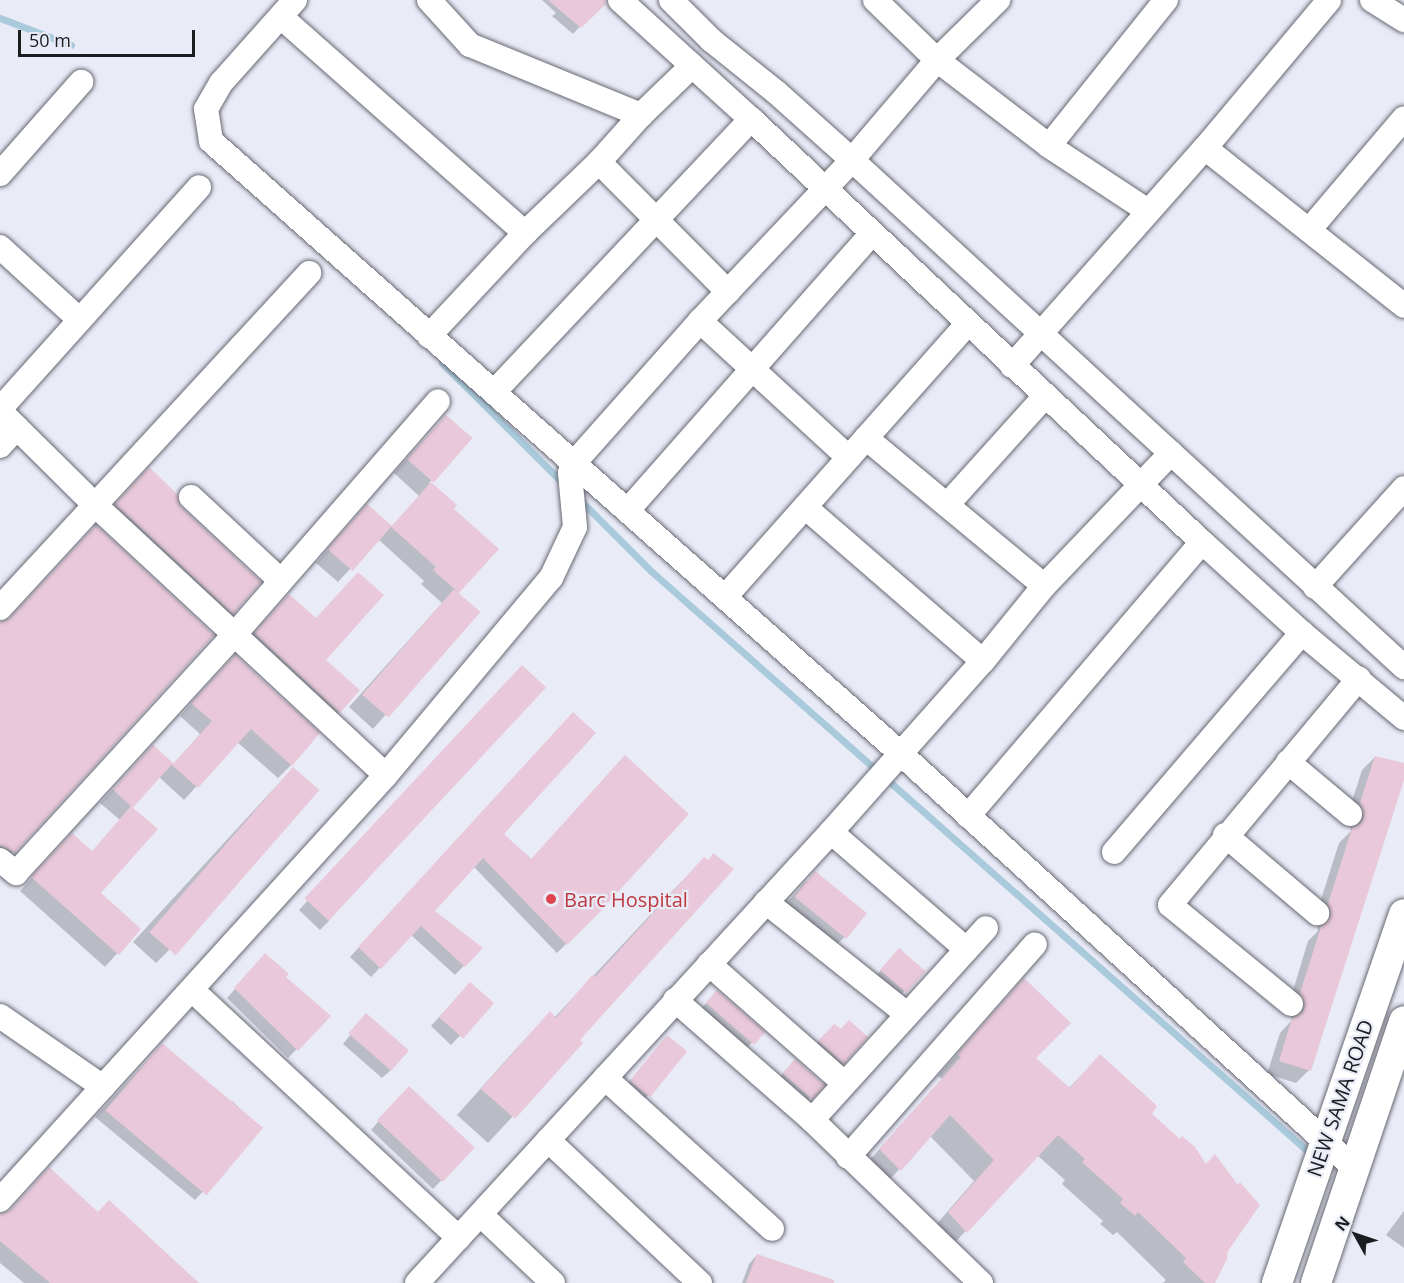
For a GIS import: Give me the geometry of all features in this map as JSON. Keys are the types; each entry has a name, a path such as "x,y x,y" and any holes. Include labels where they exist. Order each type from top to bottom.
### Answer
{"main road":[{"name":"NEW SAMA ROAD","path":"1277,1283 1404,914"},
{"name":"NEW SAMA ROAD","path":"1320,1281 1353,1167 1404,1021"}],"street":[{"path":"429,0 470,45 641,115"},
{"path":"620,0 751,118 871,234 1202,542 1302,633 1359,678 1404,718"},
{"path":"671,0 711,40 776,92 852,159 1404,668"},
{"path":"874,0 937,60 1049,146 1148,212"},
{"path":"0,1200 386,775 551,578 575,527 572,468 700,321 852,159 937,60 998,0"},
{"path":"1049,146 1166,0"},
{"path":"1012,366 1042,335 1205,148 1329,0"},
{"path":"1372,0 1404,20"},
{"path":"525,233 288,8 221,83 206,109 211,141 494,392 572,468 628,510 725,597 895,758 968,816 1353,1167"},
{"path":"429,336 525,233 599,162 641,115 692,66"},
{"path":"0,174 81,82"},
{"path":"494,392 751,118"},
{"path":"1310,229 1404,118"},
{"path":"1205,148 1310,229 1404,306"},
{"path":"599,162 728,292"},
{"path":"0,446 6,416 80,320 199,187"},
{"path":"628,510 871,234"},
{"path":"0,247 80,320"},
{"path":"0,608 309,273"},
{"path":"700,321 848,458"},
{"path":"725,597 967,324"},
{"path":"947,505 1045,396"},
{"path":"0,860 16,873 234,635 438,401"},
{"path":"6,416 94,504 386,775"},
{"path":"866,438 1044,586"},
{"path":"417,1283 831,832 983,661 1044,586 1172,453"},
{"path":"191,496 280,581"},
{"path":"1315,587 1400,500"},
{"path":"805,507 983,661"},
{"path":"968,816 1202,542"},
{"path":"1114,852 1302,633"},
{"path":"1291,1004 1170,905 1225,835 1359,678"},
{"path":"1288,762 1350,814"},
{"path":"831,832 966,949"},
{"path":"1225,835 1317,913"},
{"path":"766,902 908,1014"},
{"path":"812,1120 986,928"},
{"path":"848,1157 1035,944"},
{"path":"709,964 844,1083"},
{"path":"192,990 459,1238"},
{"path":"675,1000 812,1120 973,1280"},
{"path":"0,1016 102,1087"},
{"path":"605,1078 772,1229"},
{"path":"548,1140 700,1283"},
{"path":"481,1215 546,1281"}],"building":[{"path":"548,0 606,0 606,4 581,28"},
{"path":"446,415 472,438 434,482 407,460"},
{"path":"149,467 177,494 181,507 261,582 233,614 115,504"},
{"path":"431,482 457,505 454,509 499,549 459,593 433,570 436,567 391,527"},
{"path":"367,504 392,526 353,571 328,549"},
{"path":"96,525 214,635 15,853 0,846 0,622 10,618"},
{"path":"358,572 384,595 326,660 360,690 340,713 254,633 289,594 316,618"},
{"path":"454,589 480,612 389,718 362,695"},
{"path":"235,655 320,733 292,766 251,729 198,788 172,765 212,721 191,703"},
{"path":"522,665 546,688 329,921 304,898"},
{"path":"573,712 596,733 504,834 531,859 625,755 689,814 567,945 483,858 435,911 483,948 465,967 421,926 381,969 358,947"},
{"path":"153,745 173,763 133,808 113,790"},
{"path":"1375,756 1404,763 1404,780 1311,1071 1279,1061 1292,1018 1302,1013 1305,1007 1300,993 1321,927 1331,916 1328,904 1352,828 1360,824 1364,817 1360,803"},
{"path":"293,767 319,790 176,955 149,932"},
{"path":"131,806 158,829 101,893 141,929 119,955 31,877 72,833 92,851"},
{"path":"713,853 734,869 580,1040 583,1043 515,1119 481,1089 550,1011 556,1018 592,975 595,977 704,857 709,860"},
{"path":"815,871 867,913 846,939 794,897"},
{"path":"899,948 925,971 906,993 880,970"},
{"path":"265,953 289,974 286,977 331,1016 298,1051 234,988"},
{"path":"1024,978 1071,1023 1036,1058 1070,1088 1100,1054 1157,1106 1152,1114 1180,1139 1182,1136 1195,1147 1206,1164 1215,1154 1238,1185 1240,1182 1260,1205 1228,1251 1227,1259 1215,1283 1205,1283 1183,1262 1186,1258 1138,1212 1135,1216 1120,1203 1123,1199 1082,1162 1085,1159 1058,1135 967,1233 948,1212 994,1160 950,1115 901,1171 879,1149 961,1057 957,1054"},
{"path":"470,982 494,1003 463,1038 439,1017"},
{"path":"717,990 765,1032 754,1045 706,1003"},
{"path":"366,1013 409,1050 391,1071 348,1033"},
{"path":"849,1020 868,1037 844,1064 818,1041 834,1024 841,1029"},
{"path":"667,1035 687,1051 650,1097 630,1081"},
{"path":"162,1043 263,1128 207,1195 105,1110"},
{"path":"795,1059 825,1085 813,1100 783,1073"},
{"path":"409,1086 475,1147 443,1182 377,1120"},
{"path":"49,1167 98,1212 109,1200 199,1283 50,1283 0,1241 0,1214 11,1210"},
{"path":"757,1254 834,1280 834,1283 746,1283"}],"waterway":[{"path":"0,18 71,45"},
{"path":"442,363 564,484"},
{"path":"580,500 651,571 1311,1154"}],"place":[{"name":"Barc Hospital","path":"551,899"}]}
